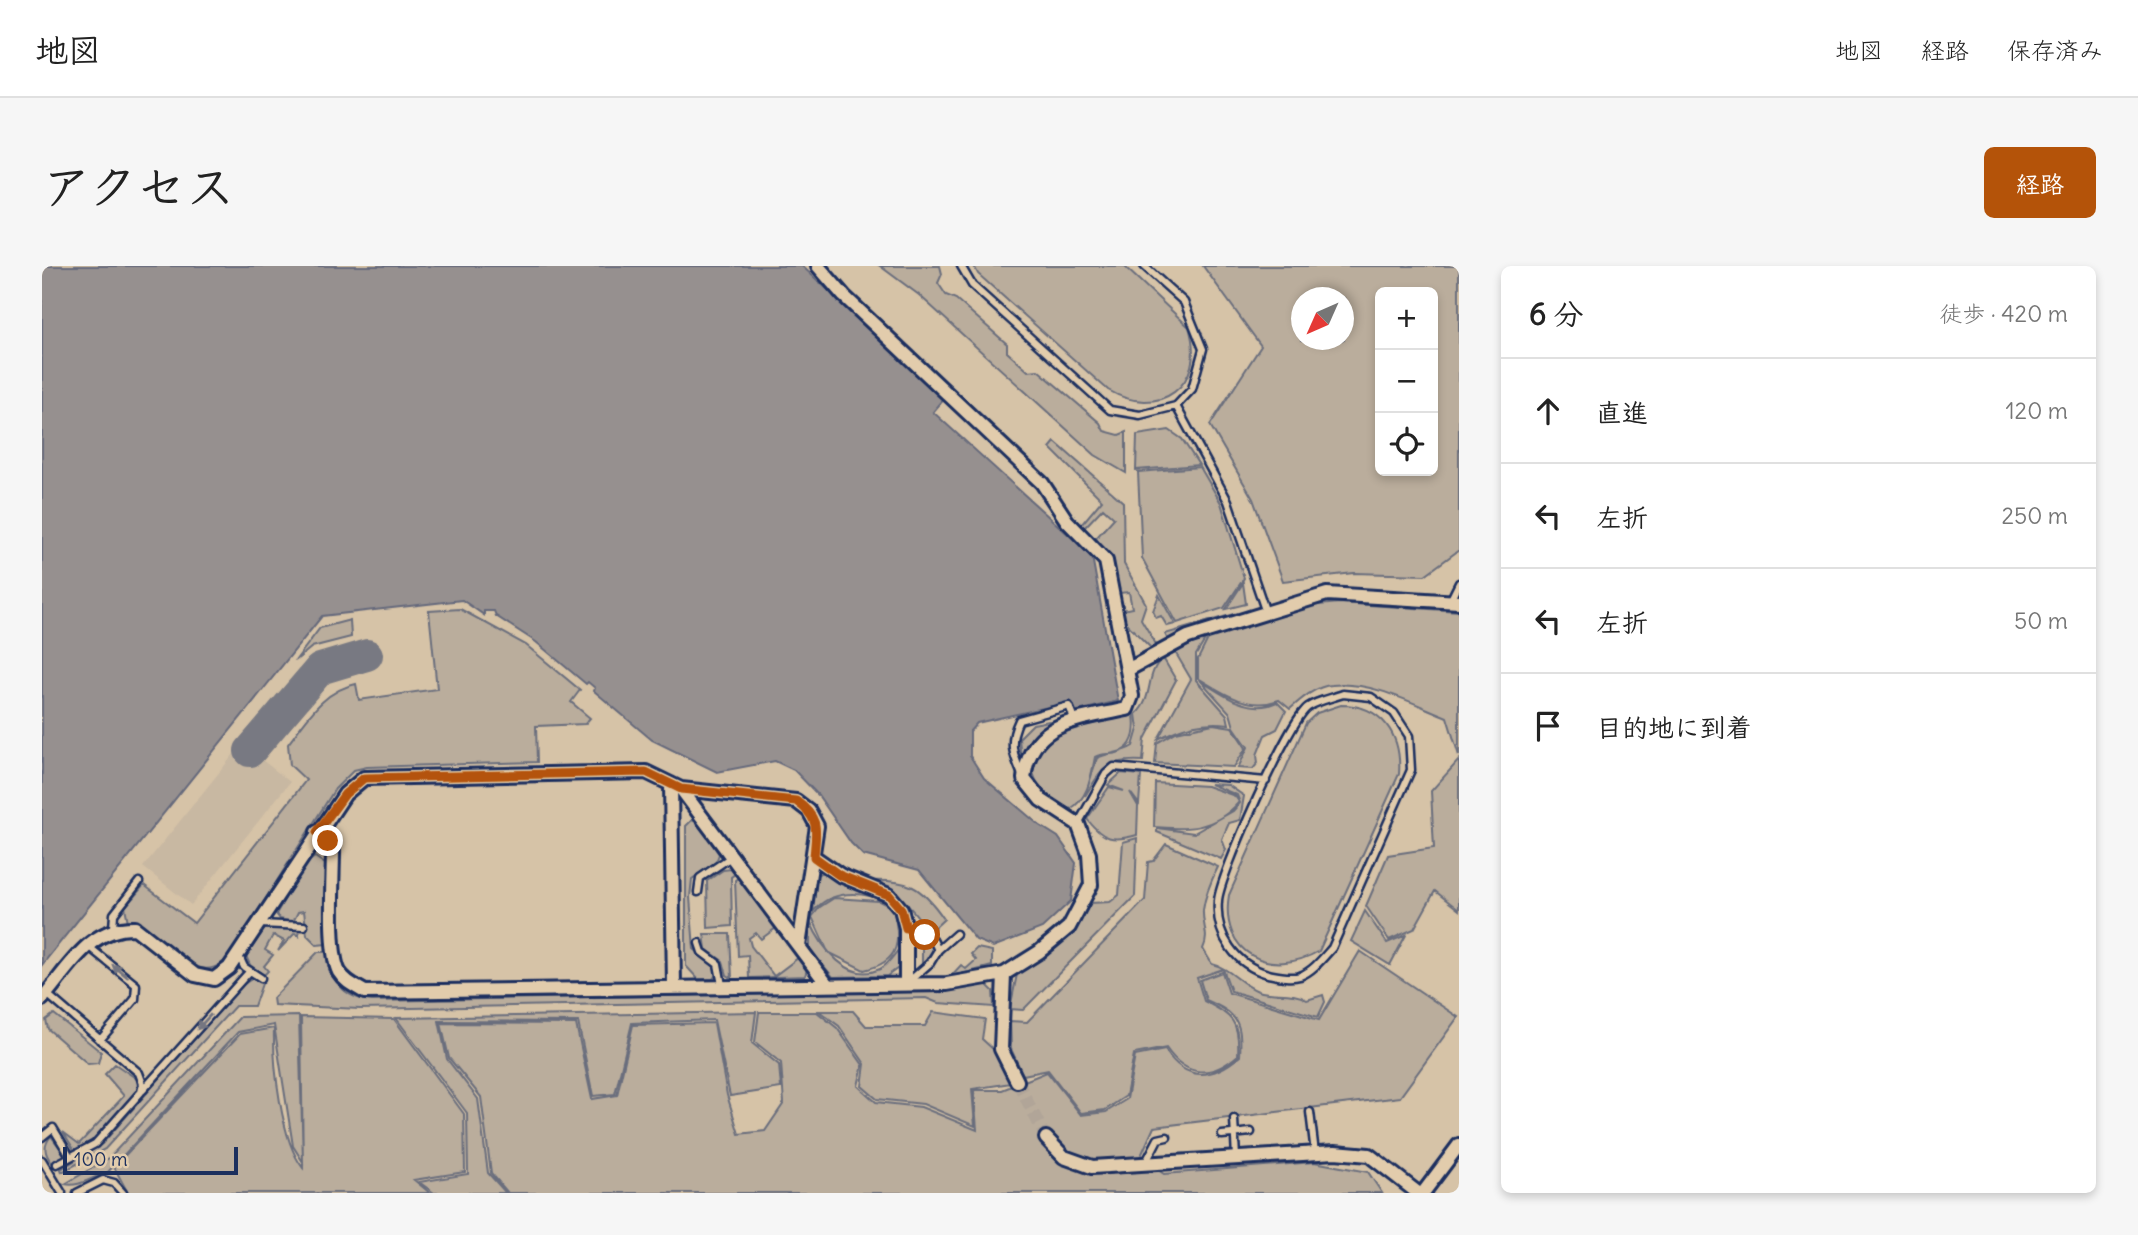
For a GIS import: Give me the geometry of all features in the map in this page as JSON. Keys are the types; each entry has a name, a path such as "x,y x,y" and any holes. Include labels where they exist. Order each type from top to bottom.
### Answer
{"street":[{"path":"317,832 328,841 333,851 334,954 339,971 348,983 365,992 826,983 947,984 1004,974 1039,952 1069,927 1091,885 1089,854 1078,824 1041,800 1024,779 1026,758 1038,738 1075,721 1127,709 1132,696 1129,668 1106,561 1067,521 1042,483 844,296 818,266"},
{"path":"1129,668 1188,637 1265,610 1327,594 1455,601"},
{"path":"44,997 96,937 113,928 135,928 195,975 214,979 229,968 317,832 345,794 364,778 646,772 676,786 796,801 809,811 817,826 799,946"},
{"path":"676,786 732,856 826,983"},
{"path":"674,986 676,786"},
{"path":"814,857 839,875 889,895 901,909 906,928 906,983"},
{"path":"1004,974 1001,1049 1017,1081"},
{"path":"1046,1138 1064,1157 1092,1167 1315,1153 1369,1155 1418,1193"},
{"path":"1423,1193 1459,1145"}],"lane":[{"path":"961,266 971,285 1110,410 1140,415 1175,406 1192,389 1203,349 1184,302 1144,266"},
{"path":"1175,406 1228,501 1265,610"},
{"path":"1455,601 1459,583"},
{"path":"1343,694 1371,697 1394,713 1409,736 1410,770 1332,948 1314,967 1299,976 1281,977 1243,963 1227,945 1220,926 1217,901 1222,883 1266,781 1298,719 1307,708 1343,694"},
{"path":"1024,779 1012,753 1012,736 1019,720 1069,706 1075,721"},
{"path":"1078,824 1106,774 1114,767 1266,781"},
{"path":"698,892 700,878 732,856"},
{"path":"113,928 114,914 139,882"},
{"path":"258,923 304,926"},
{"path":"906,928 933,940 937,950"},
{"path":"906,983 930,963 937,950 956,934"},
{"path":"699,943 702,951 718,964 722,985"},
{"path":"88,946 136,985 135,999 100,1040"},
{"path":"238,954 249,972 261,978"},
{"path":"57,1164 95,1144 249,972"},
{"path":"44,997 139,1073 143,1084 141,1092"},
{"path":"1310,1112 1315,1153"},
{"path":"1234,1119 1236,1158"},
{"path":"42,1137 52,1128 70,1156"},
{"path":"1222,1135 1251,1132"},
{"path":"1145,1164 1158,1139 1167,1137"},
{"path":"42,1160 62,1193"},
{"path":"77,1193 103,1180 114,1183 123,1193"}],"shaded area":[{"path":"42,266 802,266 945,398 933,412 1092,556 1118,701 1074,712 1071,702 977,723 970,731 970,756 984,778 1039,825 1058,837 1076,863 1071,901 1042,928 993,947 976,940 919,870 863,855 851,843 818,795 794,770 775,761 717,772 652,740 594,691 595,688 588,682 586,684 536,642 496,616 494,611 484,611 484,615 462,600 322,616 42,965"},
{"path":"880,266 940,266 942,274 938,283 946,295 956,299 1007,344 1007,352 1028,371 1038,370 1100,423 1104,431 1119,435 1126,432 1126,473 1095,455 919,295"},
{"path":"974,266 1124,266 1189,327 1193,348 1191,366 1185,381 1174,392 1161,399 1145,401 1127,398 1108,390 978,274"},
{"path":"1203,266 1459,266 1459,550 1425,575 1354,573 1283,581 1253,499 1210,425 1261,346"},
{"path":"1169,430 1182,439 1199,465 1136,470 1137,435"},
{"path":"1055,442 1123,502 1124,564 1146,604 1141,619 1157,646 1153,650 1126,623 1122,610 1132,608 1129,592 1119,593 1112,563 1096,538 1114,518 1103,508 1084,528 1081,525 1102,500 1050,448"},
{"path":"1200,467 1221,503 1244,578 1224,608 1177,623 1142,558 1138,472"},
{"path":"1243,583 1246,604 1226,609"},
{"path":"1159,595 1175,624 1167,626 1161,616 1156,618 1153,611"},
{"path":"1339,603 1459,611 1459,756 1447,717 1376,690 1362,686 1326,686 1309,694 1290,709 1279,700 1257,703 1237,699 1198,678 1198,659 1210,635 1309,606"},
{"path":"460,609 526,645 580,690 571,702 590,718 585,724 536,726 537,762 367,767 354,770 335,789 232,952 219,965 207,969 194,966 156,937 128,922 125,907 144,885 194,923 306,780 290,765 288,744 309,716 335,692 356,684 359,700 437,689 429,611"},
{"path":"1237,613 1168,640 1165,634"},
{"path":"350,620 351,637 312,647 295,661 320,628"},
{"path":"1207,637 1196,655 1196,680 1227,715 1229,724 1192,726 1158,739 1191,679 1175,652"},
{"path":"1163,658 1176,680 1145,739 1143,761 1122,762 1108,767 1085,796 1097,758 1133,746 1138,729 1136,714 1146,700 1153,671"},
{"path":"1200,680 1237,702 1257,706 1277,702 1286,711 1277,729 1265,735 1257,755 1258,763 1253,769 1238,768 1248,747 1234,727 1230,713"},
{"path":"1341,705 1368,710 1386,725 1397,747 1399,774 1319,951 1301,959 1267,961 1252,956 1240,946 1232,933 1228,915 1229,895 1306,723 1317,713"},
{"path":"1134,715 1134,732 1128,747 1117,753 1095,757 1088,787 1076,805 1070,809 1062,806 1043,792 1035,779 1031,763 1048,738 1067,729"},
{"path":"1049,721 1053,723 1030,741 1021,760 1019,738 1033,724"},
{"path":"1213,724 1232,727 1246,748 1234,767 1155,763 1157,743 1176,732"},
{"path":"242,744 290,782 191,905 143,867"},
{"path":"1459,760 1459,910 1435,891 1414,929 1389,940 1366,906 1388,855 1434,848 1431,791"},
{"path":"1121,773 1141,775 1139,804 1130,792 1138,806 1137,835 1115,839 1098,831 1087,819 1109,787 1124,791 1108,785"},
{"path":"1155,783 1207,786 1235,796 1239,802 1220,818 1200,826 1154,827"},
{"path":"1210,784 1228,785 1244,796 1240,820 1229,823 1222,839 1226,850 1221,859 1157,832 1157,828 1194,833 1233,811 1240,803 1237,795"},
{"path":"692,820 698,823 719,854 716,862 692,879 690,897 694,949 713,965 717,973 713,979 698,979 686,966 686,826"},
{"path":"1137,838 1135,896 1023,1010 1010,1009 1017,974 1060,944 1077,926 1090,903 1110,902 1119,895 1123,842"},
{"path":"1166,844 1218,867 1203,910 1206,935 1203,949 1212,964 1224,969 1258,991 1307,1000 1323,995 1325,1002 1318,1017 1231,991 1223,969 1197,978 1204,1001 1233,1021 1238,1035 1238,1055 1218,1068 1199,1071 1182,1065 1166,1048 1134,1054 1126,1096 1105,1110 1081,1113 1048,1070 1023,1075 1011,1049 1010,1021 1027,1022 1145,900 1148,862 1153,861"},
{"path":"315,857 325,864 326,944 317,945 307,935 304,911 298,912 293,922 280,919 276,914 304,865"},
{"path":"731,869 735,874 731,877 732,926 708,928 707,881 723,870"},
{"path":"822,872 849,887 870,891 886,902 867,895 847,894 828,899 813,912 817,875"},
{"path":"738,878 776,928 761,939 756,933 749,938 751,946 774,976 798,958 807,969 805,976 749,978 748,955 738,956 735,880"},
{"path":"867,881 893,881 912,887 928,898 944,919 929,933 903,901"},
{"path":"834,898 879,901 893,908 897,940 892,955 876,966 864,970 828,952 812,917 820,907"},
{"path":"1365,911 1387,943 1406,935 1390,965 1351,941"},
{"path":"810,921 829,952 847,967 868,972 880,969 899,949 901,966 887,976 833,977 810,950"},
{"path":"265,928 298,929 299,936 295,933 278,951 284,941 273,935 265,950 273,955 264,966 268,971 264,975 250,965 246,956"},
{"path":"704,934 730,934 732,978 727,975 723,961 706,949"},
{"path":"922,938 932,943 934,948 922,966"},
{"path":"977,948 992,951 992,966 950,977 961,965 966,969 976,960 971,954"},
{"path":"1360,951 1458,1017 1400,1097 1154,1127 1140,1158 1164,1174 1314,1162 1368,1172 1382,1193 508,1193 491,1173 481,1097 449,1058 441,1023 576,1024 592,1099 617,1095 633,1025 714,1023 727,1095 739,1134 765,1131 784,1103 781,1063 755,1042 759,1012 817,1012 837,1028 863,1065 858,1086 876,1102 921,1107 977,1130 974,1090 1002,1090 1047,1072 1081,1115 1106,1112 1127,1099 1135,1056 1165,1050 1182,1068 1191,1072 1200,1074 1219,1070 1240,1056 1239,1027 1236,1020 1225,1010 1206,1000 1200,980 1222,972 1229,993 1319,1020"},
{"path":"318,952 327,952 335,979 346,992 372,1001 936,991 986,984 993,991 994,1007 938,1003 926,998 360,1009 274,1005 273,998"},
{"path":"253,978 263,981 254,1006 235,1006 105,1149 62,1172 61,1169 102,1144 241,986"},
{"path":"819,1011 853,1011 866,1026 925,1026 933,1012 985,1019 982,1039 995,1051 1011,1083 972,1089 975,1126 923,1104 877,1099 862,1086 865,1064 839,1026"},
{"path":"756,1012 752,1043 779,1065 781,1088 730,1096 714,1020 632,1023 615,1094 593,1096 578,1022 439,1021 447,1059 478,1099 488,1173 506,1193 434,1193 419,1182 468,1174 467,1113 396,1018"},
{"path":"54,1014 101,1052 98,1063 88,1064 48,1029 46,1020"},
{"path":"299,1016 303,1162 293,1146 274,1025 238,1032 107,1173 81,1183 65,1184 109,1158 240,1017"},
{"path":"301,1017 394,1019 464,1114 465,1172 414,1180 430,1193 128,1193 114,1167 240,1034 274,1028 277,1081 284,1121 295,1156 303,1168"},
{"path":"115,1064 137,1079 138,1090 94,1140 75,1151 63,1132 79,1144 124,1096 105,1074"},
{"path":"51,1136 65,1155 52,1163 46,1150"}],"taxiway":[{"path":"250,751 320,669 367,655"}],"tunnel":[{"path":"1017,1081 1046,1138"}],"route":[{"path":"328,841 317,832 345,794 364,778 646,772 681,789 796,801 809,811 817,826 814,857 839,875 889,895 901,909 906,928 925,935"}]}
